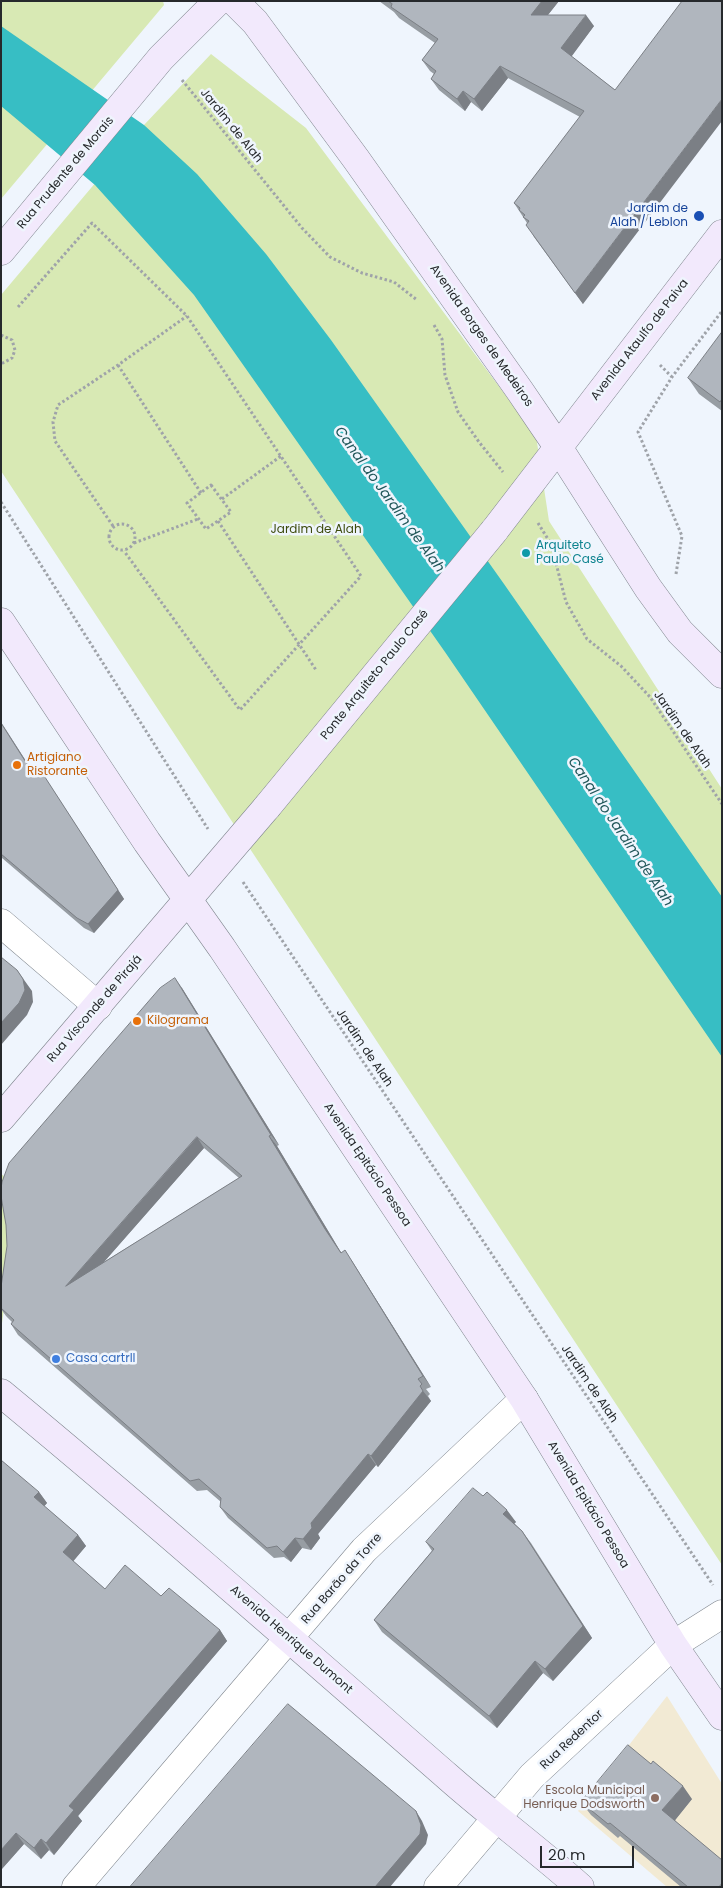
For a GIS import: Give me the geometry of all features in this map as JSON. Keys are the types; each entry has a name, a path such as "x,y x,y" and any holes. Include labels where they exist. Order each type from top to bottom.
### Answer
{"main road":[{"name":"Rua Prudente de Morais","path":"1,251 161,58 218,1"},
{"name":"Avenida Borges de Medeiros","path":"234,1 255,22 356,159 558,447 653,595 680,632 722,674"},
{"name":"Avenida Ataulfo de Paiva","path":"558,447 722,234"},
{"name":"Ponte Arquiteto Paulo Casé","path":"188,900 226,857 494,532 558,447"},
{"name":"Avenida Epitácio Pessoa","path":"1,622 524,1399 673,1646 722,1716"},
{"name":"Rua Visconde de Pirajá","path":"1,1118 188,900"},
{"name":"Avenida Henrique Dumont","path":"1,1393 101,1476 496,1817 534,1846 580,1887"}],"street":[{"path":"1,923 98,1006"},
{"name":"Rua Barão da Torre","path":"76,1887 364,1550 524,1399"},
{"name":"Rua Redentor","path":"438,1887 532,1776 719,1602"}],"path":[{"name":"Jardim de Alah","path":"161,58 175,71 302,228 330,257 362,273 394,282 422,304"},
{"path":"18,307 92,223 187,316 361,576 240,710 124,551 115,549 110,543 109,534 114,526 122,523 131,527 135,534 134,544"},
{"path":"676,575 682,536 638,432 672,377 722,311"},
{"path":"114,526 55,440 53,422 58,405 118,366 187,316"},
{"name":"Jardim de Alah","path":"430,318 442,339 445,375 458,412 521,496 551,544 566,602 587,639 621,666 650,697 722,804"},
{"path":"1,335 12,340 15,350 12,358 1,364"},
{"path":"118,366 201,493"},
{"path":"222,499 281,456"},
{"path":"212,485 222,499 231,512 206,529 187,503 212,485"},
{"name":"Jardim de Alah","path":"1,502 226,857 719,1602"},
{"path":"124,551 134,544 198,519"},
{"path":"218,521 316,670"}],"shaded area":[{"name":"Escola Municipal Henrique Dodsworth","path":"667,1696 722,1784 722,1887 667,1887 578,1811"}],"green space":[{"path":"1,1 163,1 164,5 1,199"},
{"name":"Jardim de Alah","path":"211,54 306,128 536,436 549,521 722,789 722,1565 1,471 1,295 144,125"},
{"path":"1,1174 4,1176 11,1261 1,1330"}],"water":[{"name":"Canal do Jardim de Alah","path":"1,26 144,125 197,174 266,254 331,340 504,584 722,897 722,1057 445,652 194,295 95,185 1,106"}],"building":[{"path":"388,1 542,1 531,15 586,15 561,48 615,90 682,1 722,1 722,99 575,293 526,225 529,221 523,217 525,215 514,203 584,111 500,66 474,99 463,91 457,99 431,79 436,71 422,60 438,39 391,7 392,4"},
{"path":"722,332 722,399 720,402 688,378"},
{"path":"1,723 34,775 41,771 118,890 88,924 77,918 1,854"},
{"path":"1,957 17,970 23,979 25,990 19,1003 1,1023"},
{"path":"175,978 271,1135 269,1136 325,1229 341,1253 345,1250 423,1376 418,1379 422,1384 420,1386 423,1391 371,1456 368,1454 311,1523 312,1528 303,1539 295,1538 283,1552 277,1546 267,1548 220,1507 221,1498 199,1479 190,1481 11,1324 14,1320 1,1308 1,1287 7,1246 1,1189 9,1163 160,988","holes":["197,1137 242,1176 66,1286"]},
{"path":"1,1460 39,1492 34,1497 78,1535 63,1552 105,1589 125,1565 161,1596 169,1588 220,1630 69,1806 74,1810 46,1843 41,1839 34,1848 16,1833 1,1850"},
{"path":"473,1488 483,1496 487,1492 507,1510 503,1514 522,1531 583,1626 545,1669 535,1661 489,1716 374,1620 434,1549 426,1542"},
{"path":"288,1704 416,1811 421,1825 420,1834 375,1887 130,1887"},
{"path":"628,1745 651,1764 653,1761 683,1786 662,1810 722,1860 722,1883 719,1887 688,1887 610,1823 608,1824 581,1802"}],"place":[{"name":"Jardim de Alah / Leblon","path":"699,216"},
{"name":"Arquiteto Paulo Casé","path":"526,553"},
{"name":"Artigiano Ristorante","path":"17,765"},
{"name":"Kilograma","path":"137,1021"},
{"name":"Casa cartrll","path":"56,1359"},
{"name":"Escola Municipal Henrique Dodsworth","path":"655,1798"}]}
